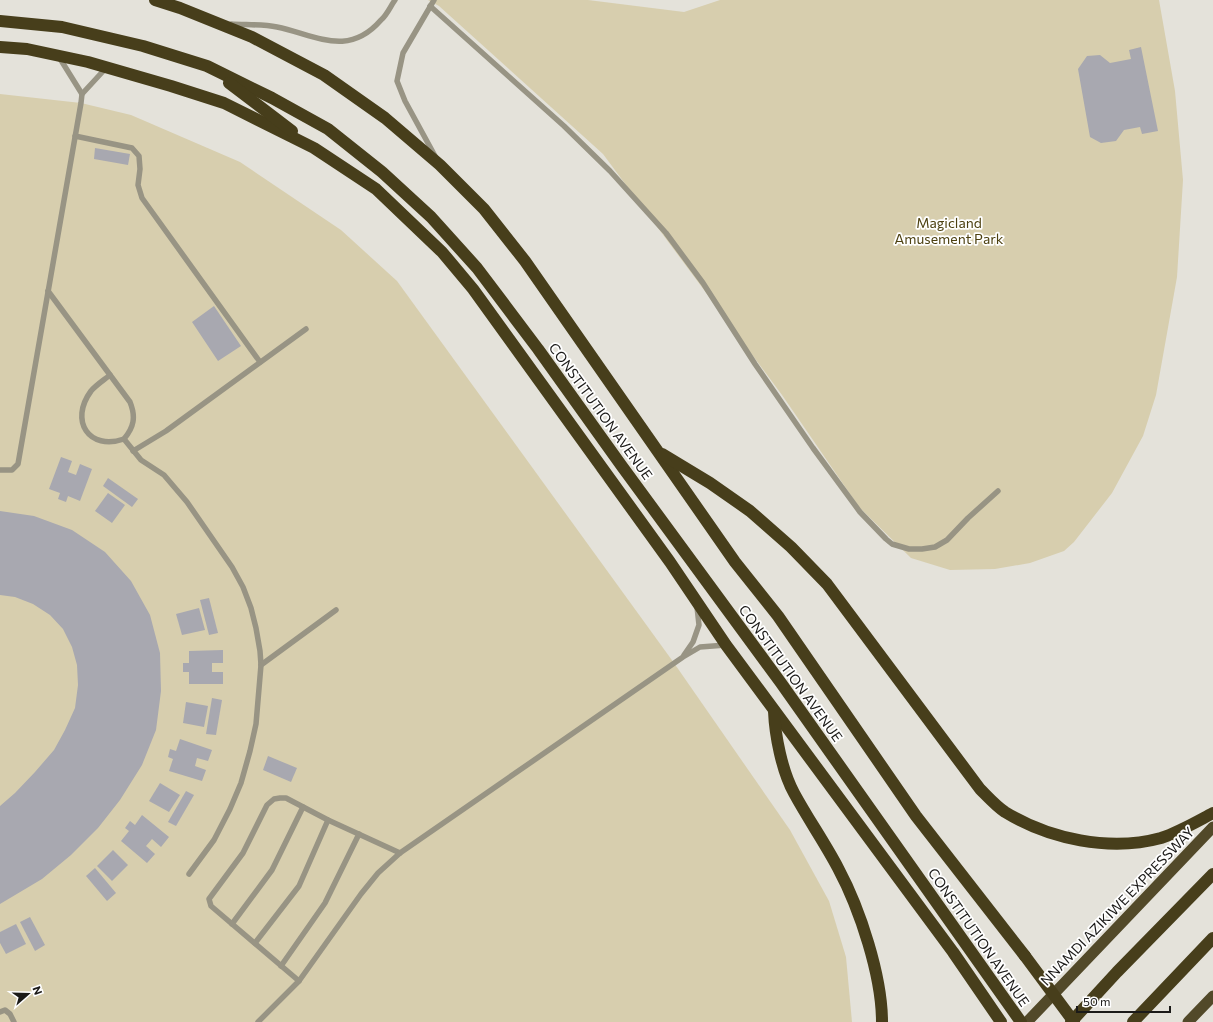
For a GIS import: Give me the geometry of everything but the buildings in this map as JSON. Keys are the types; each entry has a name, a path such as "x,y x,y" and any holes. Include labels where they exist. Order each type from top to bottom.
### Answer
{"highway":[{"name":"CONSTITUTION AVENUE","path":"155,0 180,8 252,37 324,75 384,118 440,165 484,209 525,261 735,562 778,616 916,816 1025,956 1073,1022"},
{"name":"CONSTITUTION AVENUE","path":"0,21 62,27 143,46 207,66 272,98 328,129 382,172 431,217 477,268 538,349 621,466 781,683 1021,1022"},
{"path":"0,38 27,49"},
{"path":"0,47 27,49 107,68 224,103 314,148"},
{"path":"207,66 314,148 376,189 442,252 473,289 670,562 730,650 953,952 1001,1022"},
{"path":"659,452 710,483 750,511 828,584 980,789 1004,811 1032,826 1062,837 1100,843 1131,843 1161,838 1213,813"},
{"path":"774,711 775,728 793,792 838,868 857,910 873,963 882,1022"},
{"name":"NNAMDI AZIKIWE EXPRESSWAY","path":"1027,1022 1213,827"},
{"path":"1073,1022 1117,972 1213,874"},
{"path":"1133,1022 1213,938"},
{"path":"953,952 981,966"},
{"path":"1188,1022 1213,996"}],"lane":[{"path":"219,24 276,27 321,39 343,42 363,37 382,20 395,0"},
{"path":"434,0 403,53 397,81 405,101 440,165"},
{"path":"430,6 564,126 610,171 666,233 703,283 755,364 813,448 860,512 886,539 892,544 909,549 936,547 947,540 968,518 998,491"},
{"path":"59,56 82,94"},
{"path":"0,470 12,470 18,464 76,136 82,94 107,68"},
{"path":"76,136 132,148 139,156 140,169 138,185 142,198 260,362"},
{"path":"48,291 130,402 134,412 133,422 124,439 115,442 94,438 86,432 82,424 82,413 86,401 92,391 110,375"},
{"path":"133,451 166,431 306,328"},
{"path":"124,439 141,460 164,475 187,502 232,567 243,587 251,608 259,643 261,665 256,724 250,751 230,809 214,840 189,874"},
{"path":"683,657 693,642 699,625 696,599"},
{"path":"261,665 336,610"},
{"path":"258,1022 299,981 361,894 378,873 400,853 683,657 700,647 730,650"},
{"path":"299,981 211,906 208,899 243,853 267,805 274,799 286,798 328,820 400,853"},
{"path":"232,924 272,870 303,807"},
{"path":"255,943 298,886 328,820"},
{"path":"281,966 325,903 359,834"},
{"path":"0,1012 5,1010 10,1014 14,1022"}],"green space":[{"name":"Magicland Amusement Park","path":"428,0 588,0 684,12 720,0 1159,0 1175,91 1183,180 1177,277 1156,395 1143,436 1112,493 1074,542 1064,551 1030,563 995,569 950,570 911,558 859,507 782,395 603,154 439,6"},
{"path":"0,94 81,103 131,115 240,162 341,230 397,281 674,663 790,830 829,901 846,957 852,1022 0,1022"}]}
